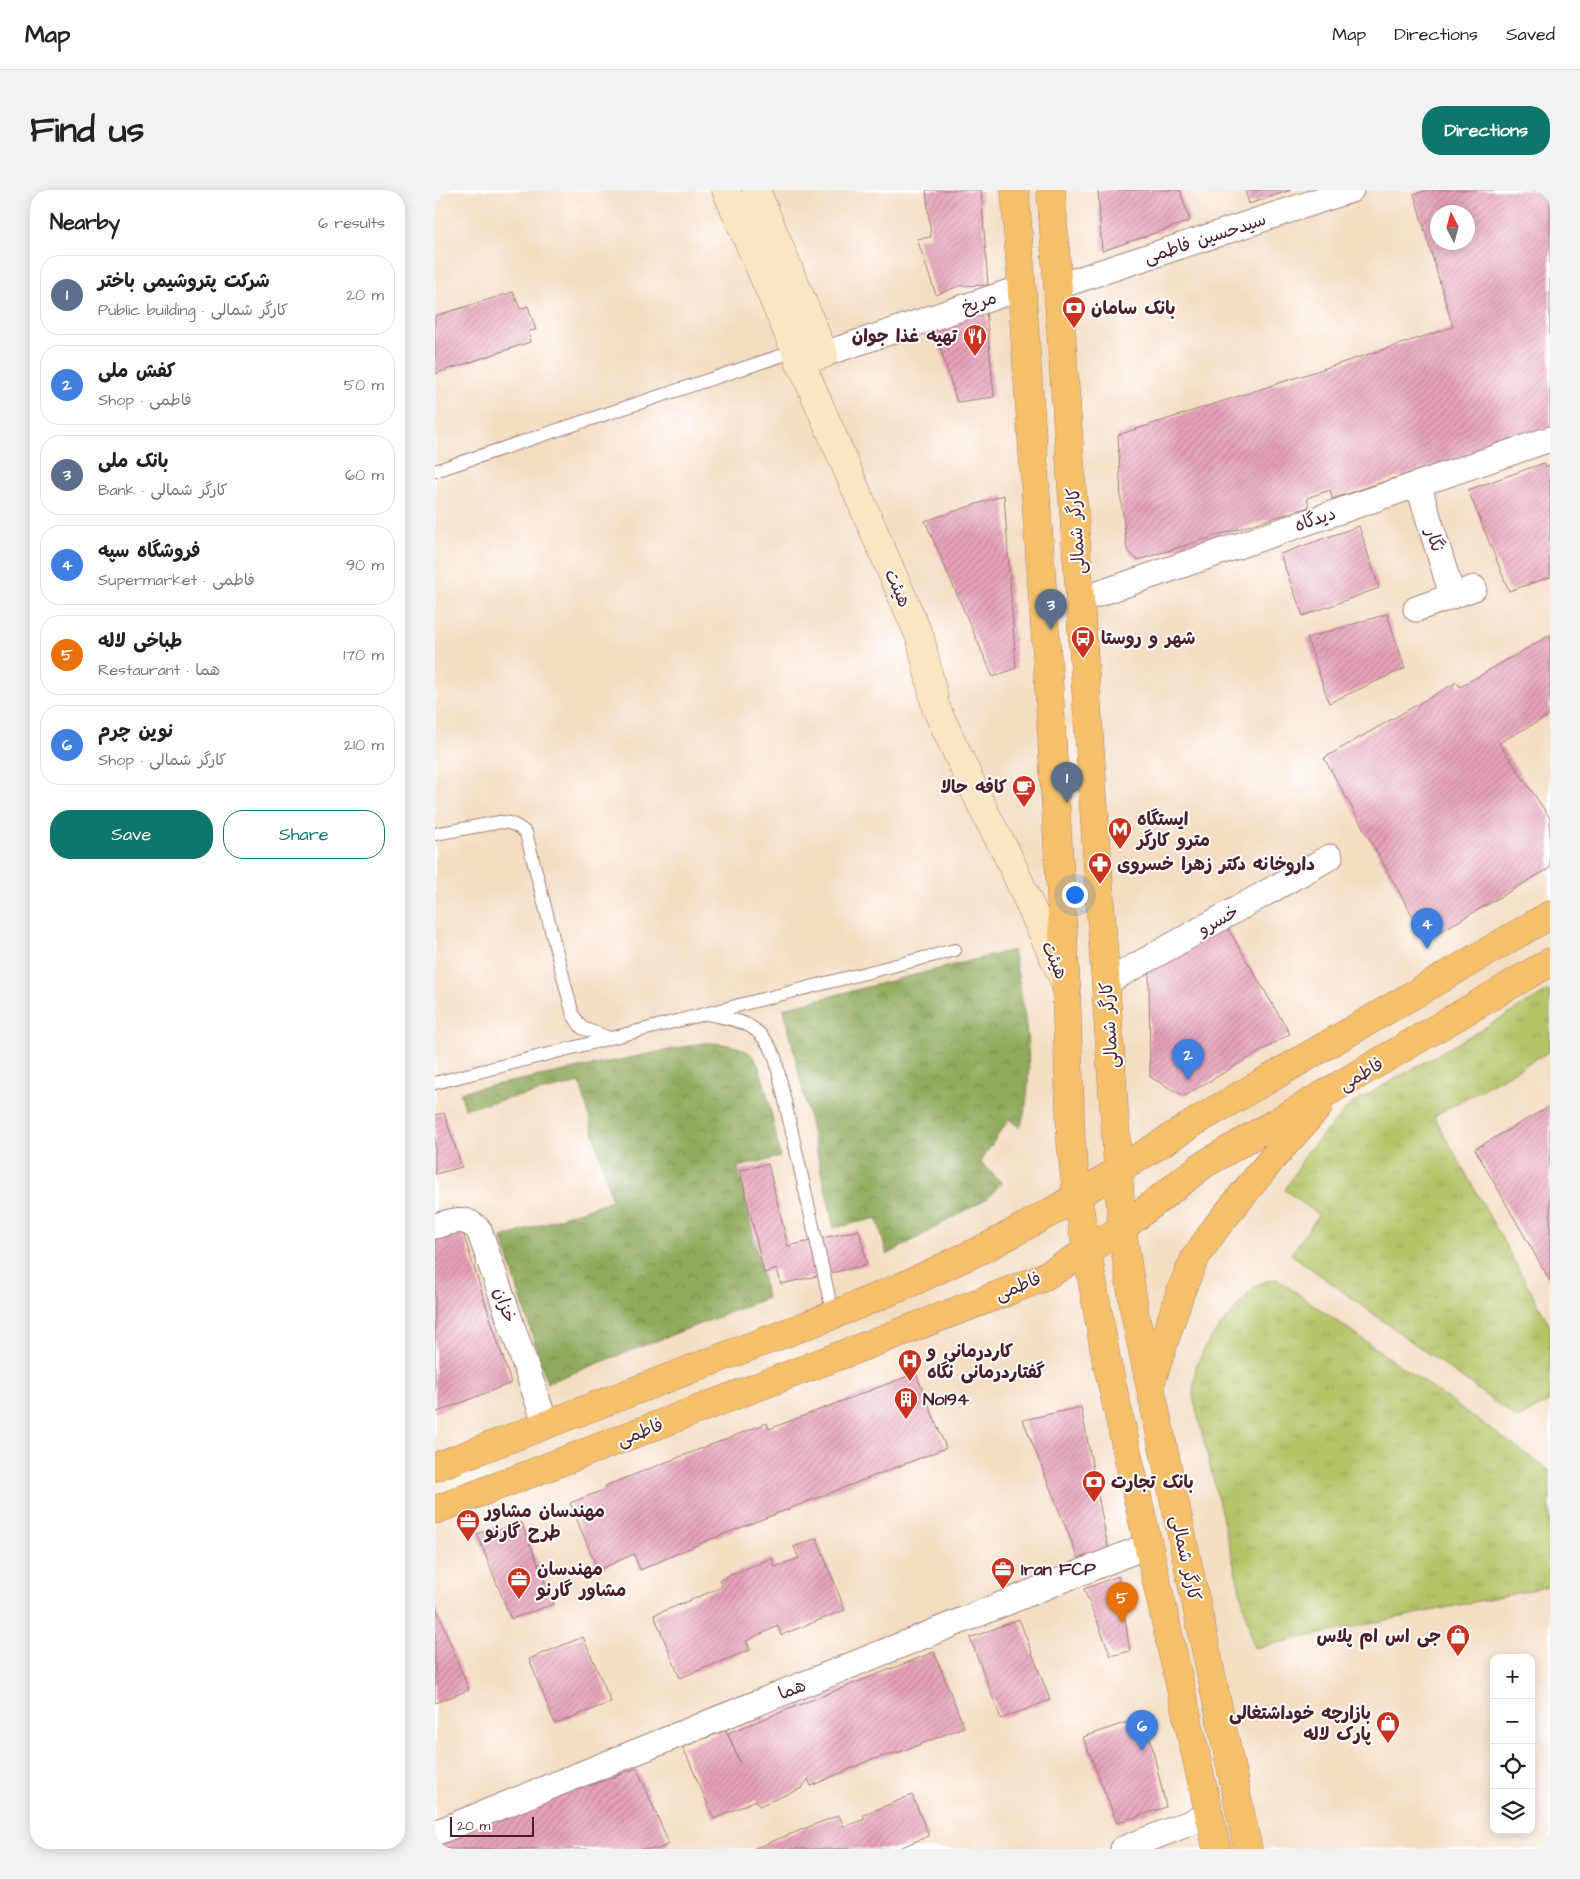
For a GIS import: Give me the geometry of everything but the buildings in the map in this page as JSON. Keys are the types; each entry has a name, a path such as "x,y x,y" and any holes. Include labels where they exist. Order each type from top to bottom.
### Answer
{"main road":[{"name":"کارگر شمالی","path":"1015,190 1049,688 1066,986 1071,1142 1077,1195 1106,1358 1217,1849"},
{"name":"کارگر شمالی","path":"1051,190 1081,600 1122,1228 1135,1314 1248,1849"},
{"path":"1049,688 1086,686"},
{"path":"435,1467 833,1315 901,1287 989,1246 1025,1227 1205,1116 1550,915"},
{"name":"فاطمی","path":"435,1510 1040,1279 1122,1228 1203,1165 1550,962"},
{"path":"1150,1386 1180,1293 1195,1258 1217,1226 1276,1154 1334,1089"},
{"path":"1149,1544 1181,1534"},
{"path":"1210,1815 1238,1804"}],"street":[{"name":"هیئت","path":"726,190 806,356 921,640 936,708 987,817 1006,852 1066,986"},
{"name":"هیئت","path":"756,190 806,356"},
{"name":"سیدحسین فاطمی","path":"1059,286 1351,190"},
{"name":"مریخ","path":"806,356 1021,288"},
{"name":"دیدگاه","path":"1081,600 1550,439"},
{"name":"نگار","path":"1416,609 1463,592 1417,484"},
{"name":"خسرو","path":"1107,982 1330,857"},
{"name":"خزان","path":"435,1226 456,1220 466,1221 479,1230 546,1425"},
{"name":"هما","path":"435,1833 1149,1544"},
{"path":"1123,1849 1210,1815"}],"lane":[{"path":"435,471 806,356"},
{"path":"435,834 500,822 519,826 526,833 573,1015 582,1028 610,1038"},
{"path":"435,1083 955,950"},
{"path":"705,1014 735,1020 758,1032 768,1040 775,1057 833,1315"}],"green space":[{"path":"1013,950 1028,1042 1027,1101 1020,1128 1009,1119 980,1162 1002,1183 986,1199 887,1255 877,1218 834,1228 784,1008"},
{"path":"1550,990 1550,1051 1434,1116 1550,1326 1550,1401 1518,1419 1291,1254 1319,1215 1285,1190 1308,1151 1351,1104"},
{"path":"703,1043 734,1046 751,1054 756,1061 765,1086 780,1157 738,1167 767,1298 547,1383 502,1238 612,1200 580,1083 465,1108 460,1092"},
{"path":"1277,1279 1550,1471 1550,1586 1254,1648 1193,1396 1196,1367 1204,1349 1214,1334 1256,1285"}],"place":[{"name":"بانک سامان","path":"1074,329"},
{"name":"تهیه غذا جوان","path":"975,357"},
{"name":"بانک ملی","path":"1051,630"},
{"name":"شهر و روستا","path":"1083,659"},
{"name":"شرکت پتروشیمی باختر","path":"1067,803"},
{"name":"کافه حالا","path":"1024,808"},
{"name":"ایستگاه مترو کارگر","path":"1120,850"},
{"name":"داروخانه دکتر زهرا خسروی","path":"1100,885"},
{"name":"فروشگاه سپه","path":"1427,949"},
{"name":"کفش ملی","path":"1188,1080"},
{"name":"کاردرمانی و گفتاردرمانی نگاه","path":"910,1382"},
{"name":"No194","path":"906,1420"},
{"name":"بانک تجارت","path":"1094,1503"},
{"name":"مهندسان مشاور طرح گارنو","path":"468,1542"},
{"name":"Iran FCP","path":"1003,1590"},
{"name":"مهندسان مشاور گارنو","path":"519,1600"},
{"name":"طباخی لاله","path":"1122,1623"},
{"name":"جی اس ام پلاس","path":"1458,1657"},
{"name":"بازارچه خوداشتغالی پارک لاله","path":"1388,1744"},
{"name":"نوین چرم","path":"1142,1751"}]}
